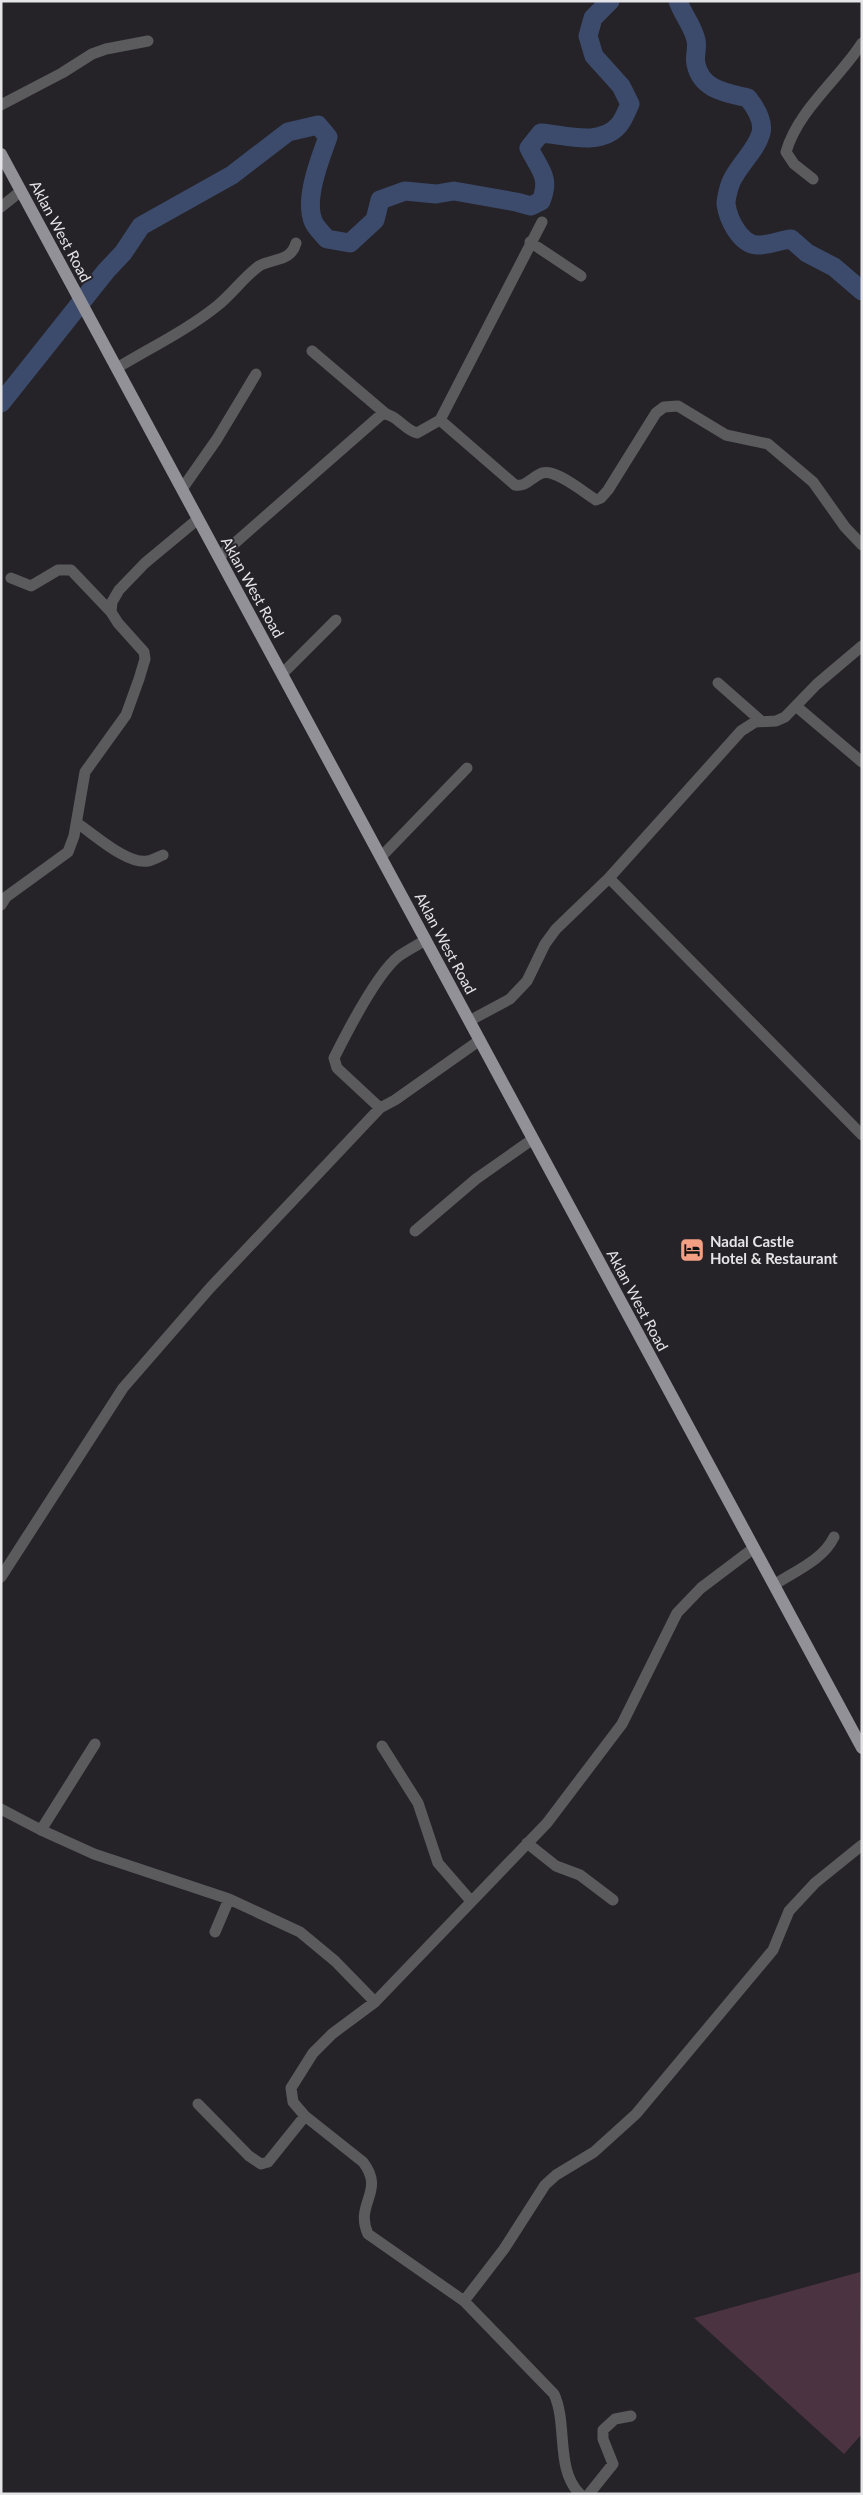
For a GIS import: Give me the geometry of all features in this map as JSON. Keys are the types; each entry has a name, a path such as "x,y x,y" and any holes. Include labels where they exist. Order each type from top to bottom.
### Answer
{"main road":[{"name":"Aklan West Road","path":"1,154 862,1748"}],"street":[{"path":"1,105 62,74 92,54 106,49 148,41"},
{"path":"813,179 794,164 786,152 791,136 828,85 848,65 862,42"},
{"path":"1,207 21,191"},
{"path":"312,351 386,414 409,431 417,433 440,420 530,242 542,222"},
{"path":"530,242 581,276"},
{"path":"117,368 218,306 260,266 288,257 294,251 296,244"},
{"path":"182,489 217,439 256,374"},
{"path":"440,420 515,485 525,484 541,472 548,472 558,475 596,500 601,498 608,490 656,413 664,407 678,406 726,435 768,444 813,482 845,528 862,545"},
{"path":"219,557 363,429 382,414 386,414"},
{"path":"111,612 112,602 119,590 145,563 198,519"},
{"path":"1,905 6,897 68,852 77,823 85,772 126,715 145,659 144,652 139,644 118,624 111,612 71,570 58,570 31,586 11,578"},
{"path":"282,674 336,620"},
{"path":"469,1021 510,999 527,981 545,944 556,929 609,878 741,731 761,721 781,719 797,707 817,684 862,646"},
{"path":"718,683 761,721"},
{"path":"797,707 862,762"},
{"path":"381,857 467,768"},
{"path":"77,823 126,856 139,861 150,861 163,855"},
{"path":"609,878 862,1135"},
{"path":"380,1108 337,1068 334,1058 358,1014 386,970 398,957 426,940"},
{"path":"1,1577 123,1388 210,1288 380,1108 412,1089 480,1040"},
{"path":"415,1231 476,1179 534,1139"},
{"path":"774,1585 821,1556 828,1549 834,1537"},
{"path":"580,2494 570,2476 565,2456 560,2405 554,2394 464,2301 368,2234 363,2223 363,2213 374,2185 370,2171 363,2162 305,2116 293,2102 291,2088 313,2053 332,2034 375,2002 547,1823 622,1724 677,1613 701,1588 754,1548"},
{"path":"41,1830 96,1744"},
{"path":"382,1746 418,1803 425,1821 432,1852 438,1863 471,1901"},
{"path":"1,1809 94,1854 229,1899 300,1932 335,1961 375,2002"},
{"path":"528,1843 556,1866 580,1875 613,1900"},
{"path":"464,2301 504,2249 545,2184 556,2175 594,2152 636,2114 773,1950 789,1911 814,1883 862,1845"},
{"path":"215,1932 229,1899"},
{"path":"198,2104 249,2156 261,2164 268,2162 305,2116"},
{"path":"589,2494 613,2464 603,2439 604,2430 616,2419 631,2416"}],"shaded area":[{"path":"860,2272 862,2434 844,2454 694,2318"}],"waterway":[{"path":"1,403 106,271 123,253 141,226 232,175 288,132 318,125 328,137 314,180 310,203 314,223 327,239 350,243 375,220 380,200 405,191 436,194 454,191 531,206 541,201 545,186 544,179 529,148 541,133 582,138 602,136 611,132 619,125 630,104 621,86 594,56 588,36 593,18 610,1"},
{"path":"678,1 695,35 696,64 703,80 716,89 748,98 760,119 762,128 759,140 734,175 727,196 727,210 736,230 745,240 757,245 791,239 807,253 834,267 862,291"}],"place":[{"name":"Nadal Castle Hotel & Restaurant","path":"692,1250"}]}
